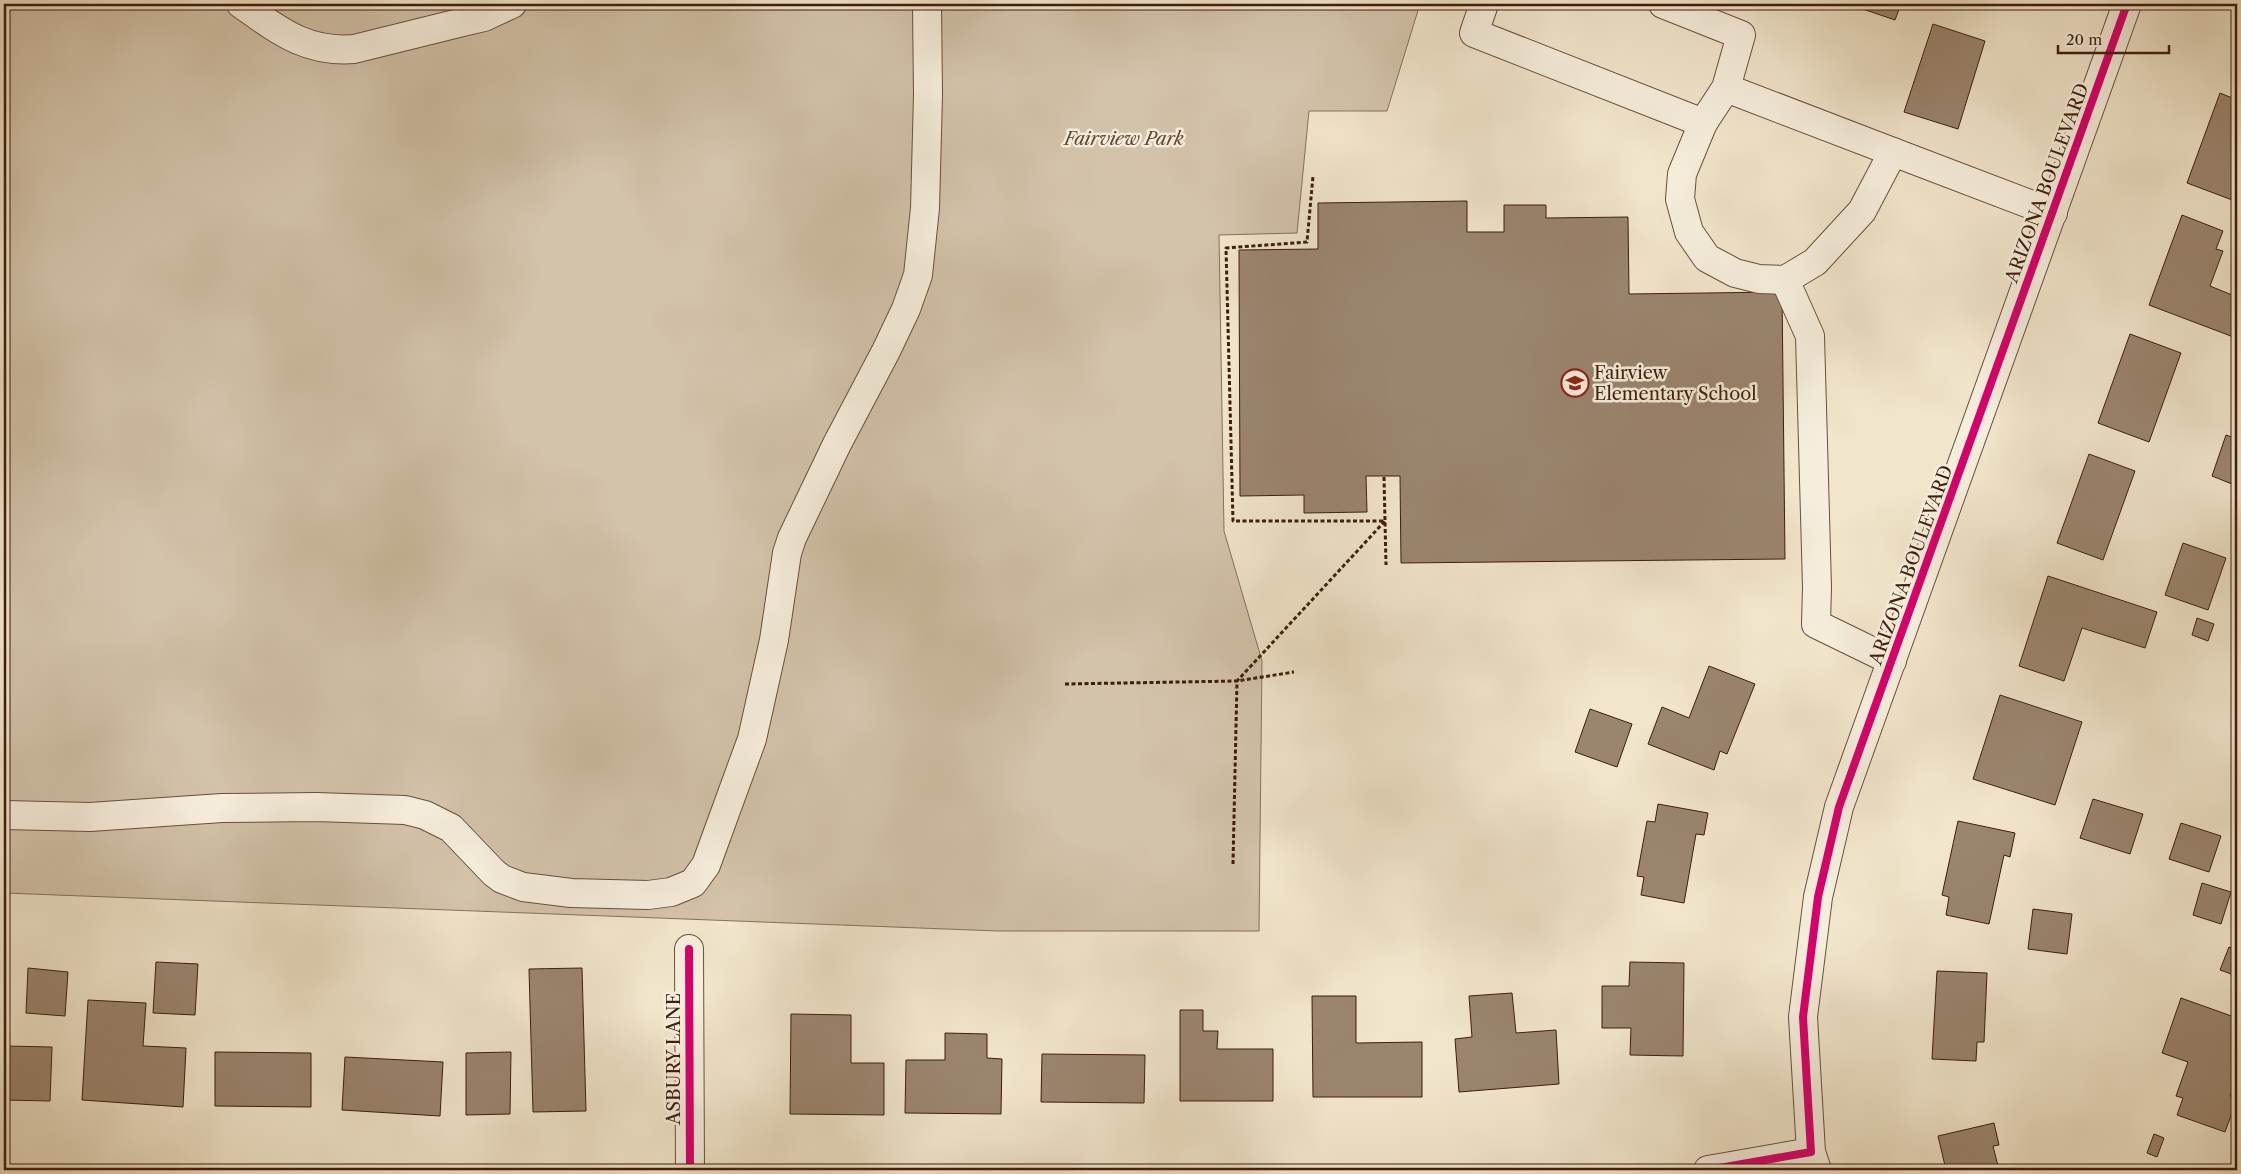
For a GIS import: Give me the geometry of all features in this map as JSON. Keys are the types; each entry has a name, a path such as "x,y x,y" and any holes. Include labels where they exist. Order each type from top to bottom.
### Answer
{"street":[{"path":"241,4 293,38 308,45 338,50 354,49 475,19 512,4"},
{"path":"4,815 90,817 222,808 316,807 405,810 432,817 451,828 494,873 523,887 571,893 648,895 671,892 693,884 706,865 752,739 774,640 792,538 836,444 886,351 909,301 918,275 926,208 927,4"},
{"path":"1484,4 1474,33 1703,123"},
{"path":"1662,4 1740,35 1726,88 1703,123 1682,174 1680,199 1689,232 1707,258 1735,273 1759,279 1785,280 1815,262 1862,211 1893,152"},
{"name":"ARIZONA BOULEVARD","path":"1814,1161 1803,1017 1818,897 1839,807 2128,4"},
{"path":"1726,88 2053,213"},
{"path":"1785,280 1810,336 1817,587 1816,624 1892,661"},
{"name":"ASBURY LANE","path":"689,948 690,1170"},
{"path":"1708,1170 1814,1161"}],"path":[{"path":"1313,176 1307,242 1226,248 1233,521 1386,520"},
{"path":"1384,477 1386,565"},
{"path":"1233,864 1236,681 1386,520"},
{"path":"1065,684 1236,681 1294,672"}],"green space":[{"name":"Fairview Park","path":"4,4 1420,4 1387,111 1309,111 1297,233 1219,235 1224,531 1262,661 1259,931 998,931 4,893"}],"building":[{"path":"1848,4 1901,4 1895,20"},
{"path":"1933,24 1985,41 1958,129 1904,112"},
{"path":"2220,93 2237,100 2237,196 2235,201 2187,183"},
{"path":"1467,201 1467,232 1504,232 1504,205 1546,205 1546,218 1628,217 1629,294 1782,292 1785,559 1401,563 1400,476 1366,476 1367,512 1304,513 1304,495 1240,496 1239,250 1318,249 1318,203"},
{"path":"2182,215 2223,231 2216,249 2223,251 2210,286 2237,297 2236,338 2149,305"},
{"path":"2130,334 2181,353 2149,442 2098,423"},
{"path":"2226,435 2237,439 2237,486 2212,476"},
{"path":"2089,454 2135,471 2103,560 2057,543"},
{"path":"2183,543 2226,558 2208,610 2165,595"},
{"path":"2048,576 2157,612 2145,648 2082,628 2064,681 2019,666"},
{"path":"2197,618 2214,624 2208,641 2192,635"},
{"path":"1709,666 1755,684 1727,754 1720,751 1714,770 1648,744 1662,707 1689,718"},
{"path":"2000,695 2082,722 2055,805 1973,779"},
{"path":"1590,709 1632,724 1617,767 1575,752"},
{"path":"2093,799 2143,814 2130,854 2080,838"},
{"path":"1658,804 1708,813 1704,835 1696,834 1684,903 1641,895 1644,877 1637,876 1647,821 1655,822"},
{"path":"1958,821 2015,833 2010,857 2004,855 1989,924 1946,915 1949,897 1942,895"},
{"path":"2181,823 2221,836 2209,872 2169,859"},
{"path":"2202,883 2231,892 2221,924 2193,915"},
{"path":"2033,909 2072,914 2067,954 2028,949"},
{"path":"2237,942 2237,976 2220,970 2229,947 2235,949"},
{"path":"156,962 198,964 195,1015 153,1013"},
{"path":"1630,962 1684,963 1683,1056 1630,1055 1631,1028 1602,1028 1602,986 1629,986"},
{"path":"28,968 68,972 65,1016 26,1013"},
{"path":"582,968 586,1111 533,1112 529,969"},
{"path":"1937,971 1987,973 1984,1042 1977,1042 1976,1061 1932,1059"},
{"path":"1512,993 1516,1033 1556,1030 1559,1084 1459,1092 1455,1039 1472,1037 1469,996"},
{"path":"1312,996 1356,996 1356,1043 1422,1042 1422,1097 1313,1097"},
{"path":"2181,998 2237,1018 2237,1075 2230,1096 2237,1099 2225,1132 2177,1115 2183,1098 2176,1096 2188,1062 2162,1053"},
{"path":"88,1000 146,1003 143,1046 186,1048 183,1107 82,1100"},
{"path":"1180,1010 1203,1010 1203,1031 1218,1031 1217,1049 1273,1049 1273,1101 1180,1101"},
{"path":"791,1014 851,1015 851,1063 884,1063 884,1115 790,1114"},
{"path":"945,1033 987,1034 987,1058 1002,1059 1001,1114 905,1113 906,1060 945,1060"},
{"path":"4,1046 52,1047 50,1101 4,1100"},
{"path":"215,1052 311,1053 311,1107 215,1106"},
{"path":"511,1052 510,1114 466,1115 466,1053"},
{"path":"1042,1054 1145,1055 1144,1103 1041,1102"},
{"path":"345,1057 443,1062 440,1116 342,1110"},
{"path":"1994,1123 1999,1145 1993,1146 1999,1170 1946,1170 1938,1136"},
{"path":"2154,1134 2164,1138 2157,1157 2147,1153"}],"cycle path":[{"path":"1708,1170 1811,1152 1803,1017 1818,897 1839,807 2127,4"},
{"path":"689,949 690,1170"}],"place":[{"name":"Fairview Elementary School","path":"1575,383"}]}
